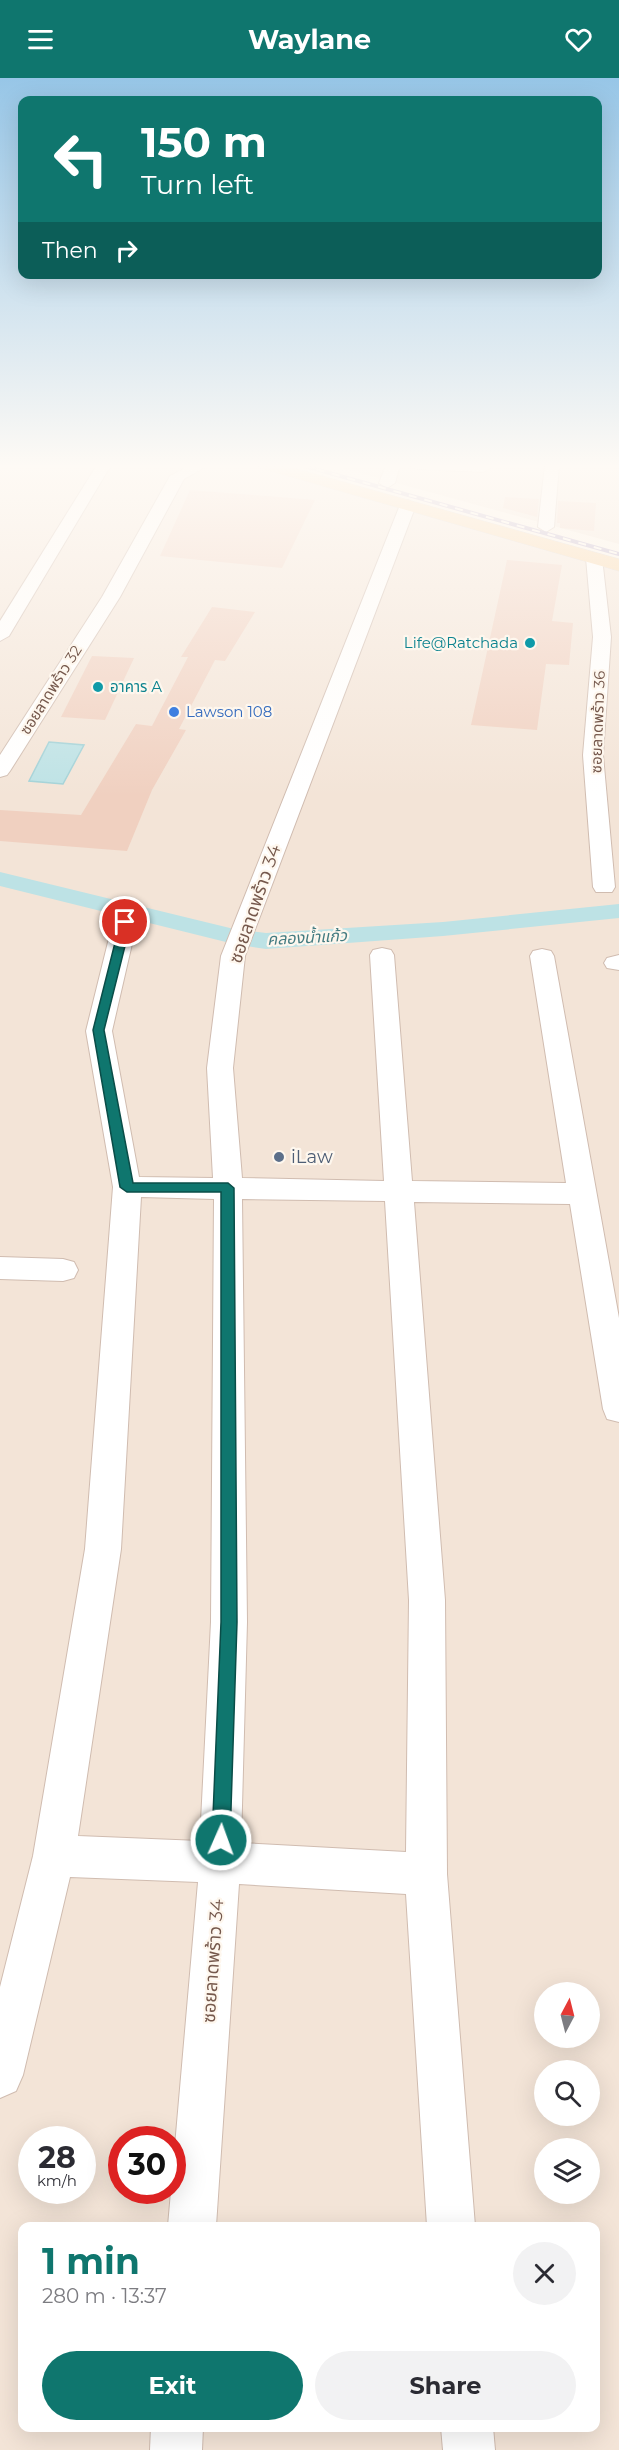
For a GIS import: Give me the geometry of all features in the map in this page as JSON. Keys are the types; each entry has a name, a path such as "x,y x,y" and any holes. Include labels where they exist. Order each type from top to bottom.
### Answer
{"street":[{"path":"0,636 37,576"},
{"name":"ซอยลาดพร้าว 32","path":"0,771 123,576"},
{"name":"ซอยลาดพร้าว 34","path":"192,2222 220,1862 229,1622 228,1188 220,1068 239,940 381,576"},
{"name":"ซอยลาดพร้าว 36","path":"596,576 602,637 593,755 604,887"},
{"path":"0,2075 54,1856 104,1549 127,1187 99,1030 125,922"},
{"path":"382,955 427,1600 426,1874 451,2222"},
{"path":"542,956 619,1409"},
{"path":"127,1187 584,1194"},
{"path":"0,1268 63,1270"},
{"path":"54,1856 220,1862 426,1874"},
{"path":"176,2450 177,2432"},
{"path":"467,2432 469,2450"}],"shaded area":[{"path":"0,576 619,576 619,2450 0,2450"}],"water":[{"path":"49,742 84,745 63,784 29,781"}],"building":[{"name":"Life@Ratchada","path":"504,576 560,576 552,621 573,623 569,665 546,664 537,730 471,725"},
{"path":"212,607 255,612 225,661 215,660 179,729 186,730 152,790 127,851 0,841 0,810 81,815 136,724 152,726 188,657 181,657"},
{"name":"อาคาร A","path":"92,656 134,658 105,720 61,717"}],"waterway":[{"name":"คลองน้ำแก้ว","path":"0,879 17,881 234,936 266,941 443,929 619,911"}],"place":[{"name":"Life@Ratchada","path":"530,643"},
{"name":"อาคาร A","path":"98,687"},
{"name":"Lawson 108","path":"174,712"},
{"name":"iLaw","path":"279,1157"}],"route":[{"path":"125,922 99,1030 127,1187 228,1188 229,1622 221,1840"}]}
